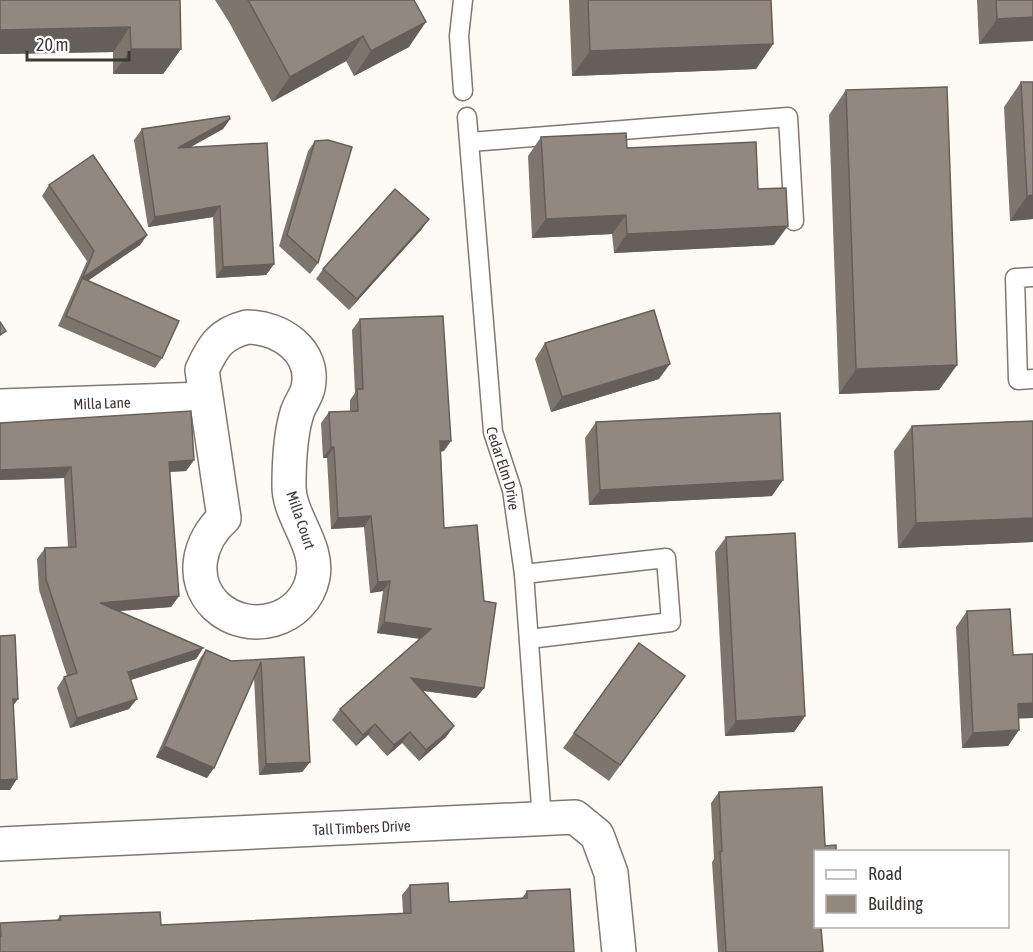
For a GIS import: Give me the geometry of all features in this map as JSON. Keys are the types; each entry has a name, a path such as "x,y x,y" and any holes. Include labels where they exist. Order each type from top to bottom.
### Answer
{"street":[{"name":"Milla Court","path":"262,327 288,338 300,351 307,365 308,388 296,414 289,489 313,555 313,576 300,604 280,618 262,623 242,621 224,613 214,604 204,588 199,570 204,543 214,526 224,518 204,399 202,370 212,347 232,331 262,327"},
{"name":"Milla Lane","path":"0,406 204,399"},
{"name":"Tall Timbers Drive","path":"0,844 575,817 597,835 611,873 619,952"}],"lane":[{"path":"463,91 459,36 464,0"},
{"name":"Cedar Elm Drive","path":"467,117 493,432 512,490 524,574 542,820"},
{"path":"470,142 788,117 794,221"},
{"path":"1033,277 1015,278 1018,380 1033,379"},
{"path":"524,574 666,558 671,622 529,639"}],"building":[{"path":"0,0 180,0 181,49 131,49 130,27 0,30"},
{"path":"248,0 414,0 426,22 371,51 363,36 290,77"},
{"path":"588,0 771,0 773,44 590,51"},
{"path":"996,0 1033,0 1033,17 997,19"},
{"path":"1021,82 1033,82 1033,195 1027,196"},
{"path":"947,87 957,365 856,369 846,90"},
{"path":"229,116 230,119 178,148 267,143 274,264 223,267 220,206 155,217 142,129"},
{"path":"626,133 627,148 756,142 758,189 786,188 788,226 627,234 626,215 546,219 541,137"},
{"path":"328,140 352,147 318,263 287,235 315,141"},
{"path":"93,155 147,235 83,278 94,251 49,185"},
{"path":"395,189 429,219 357,299 323,269"},
{"path":"82,278 179,321 162,358 66,316"},
{"path":"654,310 670,364 562,397 545,343"},
{"path":"443,316 451,441 440,441 444,528 477,525 484,601 496,603 484,688 411,678 454,726 426,750 410,732 394,745 375,724 363,735 340,709 431,629 384,622 390,581 378,582 371,516 338,518 334,447 331,447 329,412 358,411 357,389 363,389 360,319"},
{"path":"0,322 6,331 0,335"},
{"path":"191,411 194,460 169,462 179,596 100,603 203,648 128,672 137,699 77,718 64,677 77,673 46,579 45,548 76,547 71,467 0,470 0,423"},
{"path":"780,413 783,480 600,490 596,422"},
{"path":"1033,421 1033,518 916,523 912,426"},
{"path":"795,533 805,716 736,721 726,537"},
{"path":"1010,609 1013,655 1033,654 1033,703 1018,704 1019,730 973,733 967,611"},
{"path":"15,635 18,699 13,699 17,779 0,780 0,636"},
{"path":"639,643 685,676 620,765 574,733"},
{"path":"206,650 231,661 304,657 310,762 266,764 261,662 214,768 164,746"},
{"path":"822,787 825,846 836,845 836,850 814,850 814,928 821,928 823,951 726,952 719,792"},
{"path":"448,883 449,902 527,898 527,891 570,889 574,952 0,952 0,923 61,920 60,916 160,912 161,925 411,913 410,885"}]}
